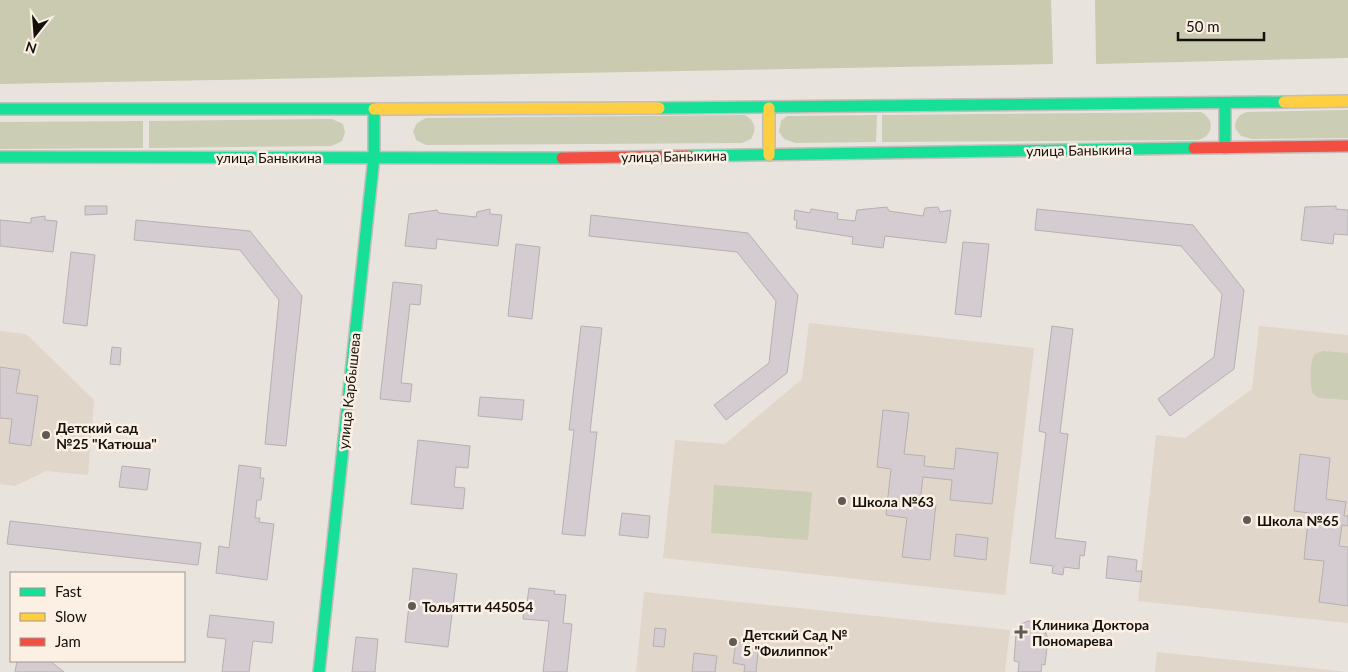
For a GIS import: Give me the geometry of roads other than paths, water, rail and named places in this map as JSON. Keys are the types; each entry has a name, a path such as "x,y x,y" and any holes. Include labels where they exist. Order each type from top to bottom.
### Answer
{"main road":[{"path":"0,109 769,108 1348,101"},
{"path":"1224,148 1225,102"},
{"path":"769,108 769,154"},
{"name":"улица Карбышева","path":"319,672 374,157 374,109"},
{"name":"улица Баныкина","path":"0,157 567,158 1348,146"}],"place":[{"name":"Детский сад №25 \"Катюша\"","path":"46,435"},
{"name":"Школа №63","path":"842,501"},
{"name":"Школа №65","path":"1247,520"},
{"name":"Тольятти 445054","path":"412,606"},
{"name":"Клиника Доктора Пономарева","path":"1021,632"},
{"name":"Детский Сад № 5 \"Филиппок\"","path":"733,642"}]}
